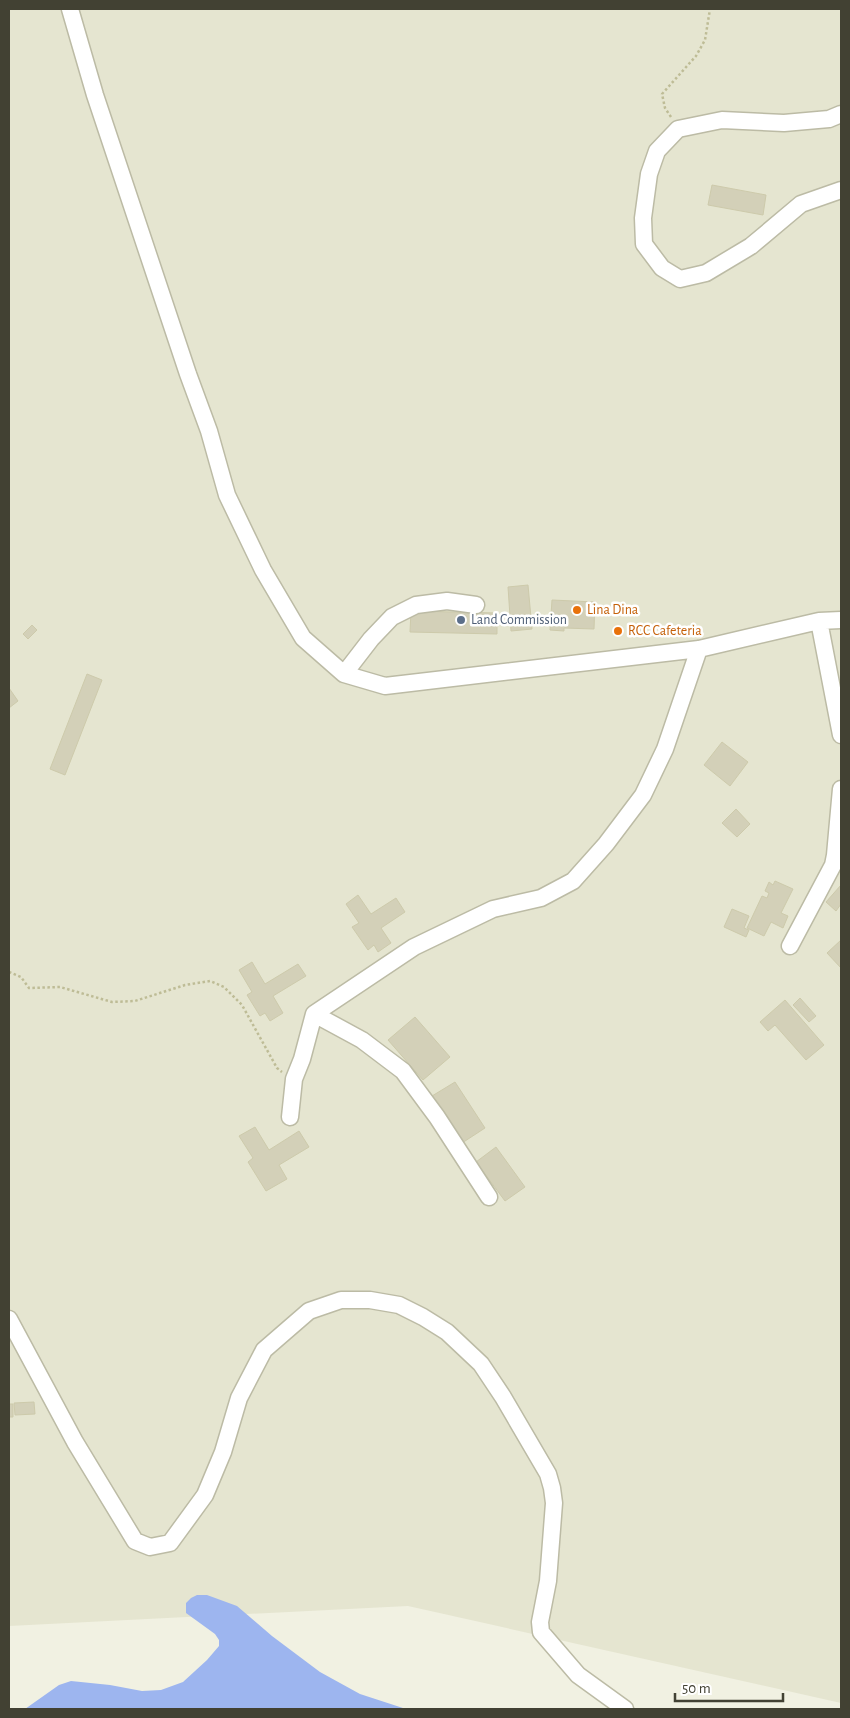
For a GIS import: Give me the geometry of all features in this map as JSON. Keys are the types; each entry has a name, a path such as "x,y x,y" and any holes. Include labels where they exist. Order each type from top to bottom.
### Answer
{"street":[{"path":"70,9 95,95 188,374 209,431 227,495 263,570 303,638 344,674 385,686 699,649 819,620 841,620"},
{"path":"841,114 829,119 784,123 722,120 678,130 657,151 649,174 644,218 644,244 662,268 680,279 706,274 751,246 801,204 841,190"},
{"path":"344,674 371,639 392,617 416,605 447,601 476,605"},
{"path":"819,620 841,735"},
{"path":"290,1117 294,1079 302,1059 314,1014 414,947 493,909 542,898 572,881 606,844 643,795 665,749 699,649"},
{"path":"790,946 833,865 841,790"},
{"path":"314,1014 362,1040 403,1071 437,1117 488,1197"},
{"path":"9,1319 75,1442 135,1541 150,1547 170,1543 206,1495 239,1398 264,1350 309,1311 341,1300 370,1300 398,1305 423,1317 447,1332 481,1364 503,1397 548,1474 554,1503 548,1581 540,1622 541,1632 578,1675 625,1709"}],"path":[{"path":"678,130 666,108 662,94 696,56 705,40 710,9"},
{"path":"9,972 21,977 29,988 60,987 112,1002 135,1001 186,984 210,981 224,987 242,1005 277,1068 294,1079"}],"shaded area":[{"path":"9,9 841,9 841,1703 408,1606 9,1626"}],"water":[{"path":"197,1595 207,1595 237,1606 272,1636 320,1672 360,1694 406,1709 25,1709 59,1685 71,1681 142,1691 161,1690 183,1682 219,1646 219,1640 215,1634 186,1613 186,1603"}],"building":[{"path":"712,185 766,195 763,215 708,205"},
{"path":"528,585 532,629 511,631 508,587"},
{"path":"552,600 595,602 594,629 564,628 564,631 550,630"},
{"path":"411,611 497,613 497,634 410,632"},
{"path":"32,625 37,630 28,639 23,634"},
{"path":"87,674 102,680 65,775 50,769"},
{"path":"9,688 18,701 9,708"},
{"path":"722,742 748,762 730,786 704,765"},
{"path":"736,809 750,824 737,837 722,823"},
{"path":"775,881 793,889 781,913 788,916 783,928 771,922 764,936 747,928 762,896 767,898 769,893 765,891 769,882 773,885"},
{"path":"841,885 841,904 836,911 826,902"},
{"path":"358,895 371,914 396,898 405,912 381,928 391,943 378,952 374,945 368,950 352,927 359,923 346,904"},
{"path":"732,909 749,916 744,928 749,930 746,937 724,927"},
{"path":"841,940 841,968 827,953"},
{"path":"252,962 265,984 298,964 306,976 273,996 283,1013 270,1021 265,1013 260,1016 247,995 252,992 239,970"},
{"path":"800,998 816,1016 809,1022 793,1005"},
{"path":"785,1000 824,1045 806,1060 775,1025 768,1031 760,1022"},
{"path":"415,1017 450,1057 423,1080 388,1040"},
{"path":"455,1082 485,1128 462,1143 432,1096"},
{"path":"255,1127 269,1150 299,1131 309,1147 279,1165 287,1179 266,1191 248,1162 253,1158 239,1136"},
{"path":"496,1147 525,1187 505,1201 476,1162"},
{"path":"34,1402 35,1414 15,1415 14,1403"},
{"path":"9,1404 13,1404 13,1417 9,1417"}],"place":[{"name":"Lina Dina","path":"577,610"},
{"name":"Land Commission","path":"461,620"},
{"name":"RCC Cafeteria","path":"618,631"}]}
